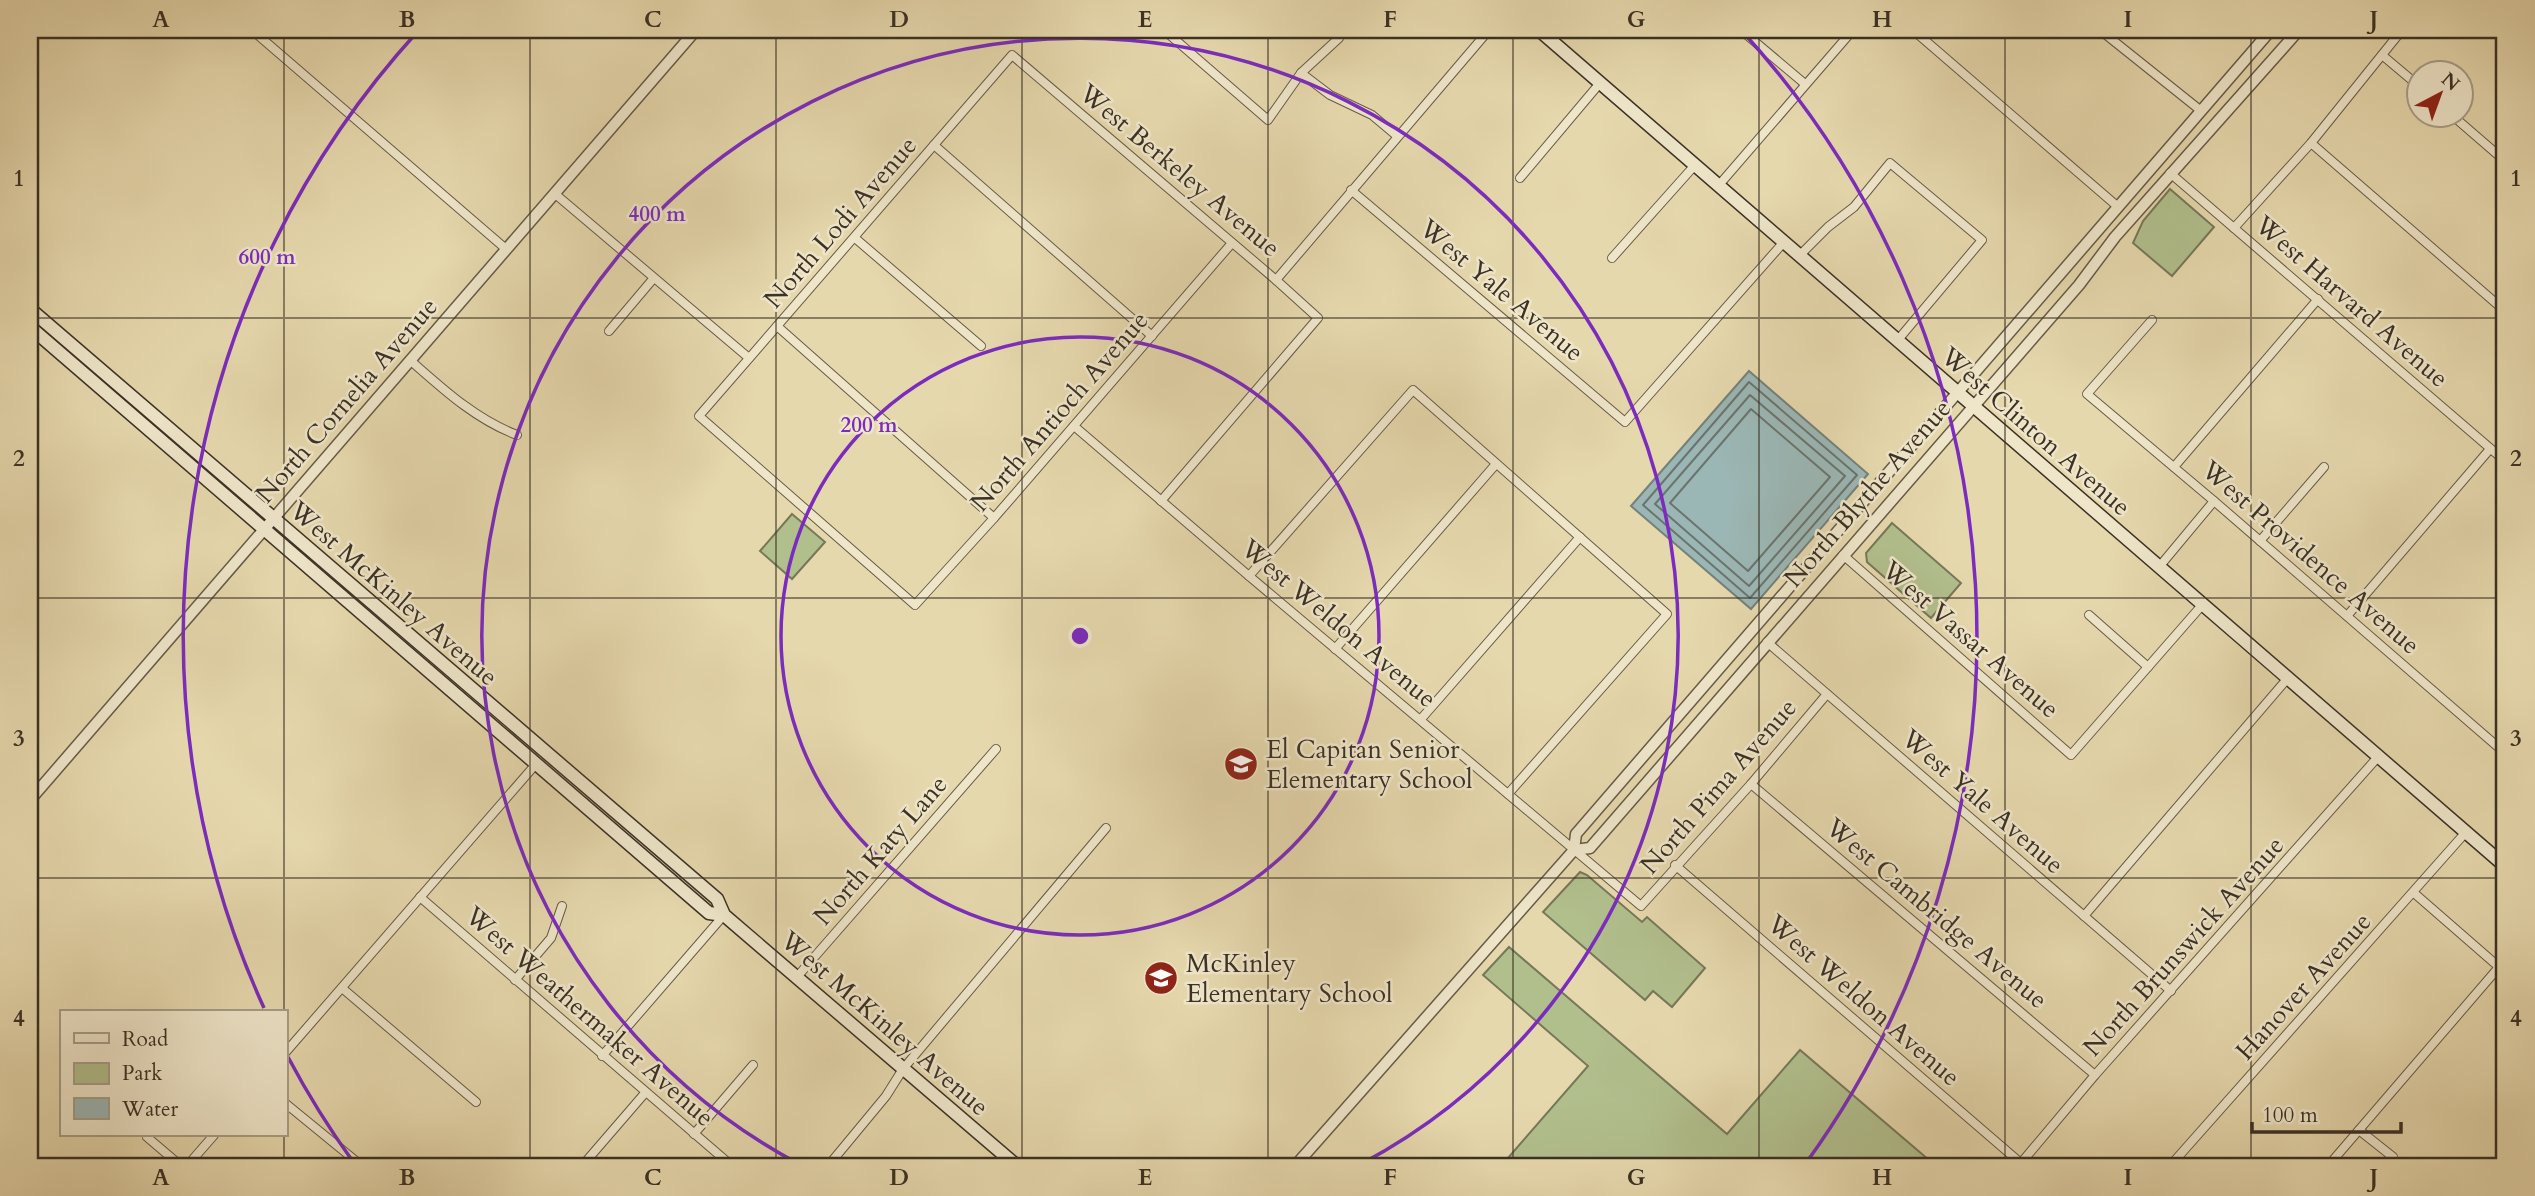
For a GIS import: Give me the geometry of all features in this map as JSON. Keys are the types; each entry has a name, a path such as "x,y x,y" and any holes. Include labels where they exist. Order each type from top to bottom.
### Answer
{"main road":[{"name":"West Clinton Avenue","path":"1539,30 2505,866"},
{"name":"West McKinley Avenue","path":"30,309 536,764 709,913 724,915"},
{"name":"West McKinley Avenue","path":"30,327 717,899 724,915 1017,1166"}],"street":[{"path":"252,30 506,249"},
{"name":"North Cornelia Avenue","path":"30,800 696,30"},
{"path":"1164,30 1268,120 1301,73 1339,38 1330,30"},
{"path":"1276,280 1489,30"},
{"path":"1741,30 1805,84"},
{"path":"1719,184 1853,30"},
{"path":"1913,30 2117,206"},
{"path":"2100,30 2200,110"},
{"name":"North Blythe Avenue","path":"1294,1166 1574,849 1576,834 2271,30"},
{"name":"North Blythe Avenue","path":"1574,849 1590,848 2078,285 2170,173 2299,30"},
{"path":"2234,228 2311,143 2402,30"},
{"path":"2382,54 2406,75"},
{"name":"North Lodi Avenue","path":"915,605 699,416 1012,55"},
{"name":"West Berkeley Avenue","path":"1012,55 1318,318 1161,501"},
{"path":"1301,73 1330,95 1372,115 1397,136"},
{"path":"1520,178 1600,83"},
{"path":"2469,130 2505,161"},
{"path":"2311,143 2505,311"},
{"path":"934,145 1152,337"},
{"path":"1799,256 1854,206 1890,163 1982,240 1897,341"},
{"path":"1612,258 1695,165"},
{"name":"West Harvard Avenue","path":"2170,173 2505,461"},
{"name":"West Yale Avenue","path":"1351,190 1625,422 1783,243"},
{"path":"554,193 749,358"},
{"path":"855,238 981,345"},
{"name":"North Antioch Avenue","path":"915,605 994,518 1232,243"},
{"path":"609,331 653,279"},
{"path":"2174,467 2318,299"},
{"name":"West Providence Avenue","path":"2152,320 2087,394 2505,753"},
{"path":"777,326 994,518"},
{"path":"410,360 462,404 486,421 517,436"},
{"path":"1249,576 1413,390 1667,614 1508,793"},
{"name":"West Weldon Avenue","path":"1074,426 1641,906"},
{"path":"2347,616 2490,449"},
{"path":"1335,649 1496,464"},
{"path":"2260,541 2324,467"},
{"path":"2159,567 2214,501"},
{"path":"1421,719 1580,537"},
{"name":"West Vassar Avenue","path":"1843,555 2071,755 2148,667"},
{"path":"2089,615 2148,667 2203,604"},
{"name":"West Yale Avenue","path":"1767,642 2171,991"},
{"path":"2084,916 2287,679"},
{"name":"North Pima Avenue","path":"1641,906 1675,865 1751,784 1827,694"},
{"name":"North Katy Lane","path":"796,978 996,749"},
{"name":"North Brunswick Avenue","path":"2023,1165 2095,1076 2377,758"},
{"path":"287,1051 536,764"},
{"name":"West Cambridge Avenue","path":"1751,784 2095,1076"},
{"path":"828,1166 886,1096 903,1069 1106,828"},
{"name":"Hanover Avenue","path":"2170,1166 2466,832"},
{"name":"West Weldon Avenue","path":"1675,865 2023,1165"},
{"path":"2328,1166 2499,967 2414,892"},
{"name":"West Weathermaker Avenue","path":"420,897 732,1166"},
{"path":"515,980 551,938 562,906"},
{"path":"602,1056 724,915"},
{"path":"342,988 476,1102"},
{"path":"694,1134 753,1065"},
{"path":"582,1166 645,1093"},
{"path":"287,1105 362,1166"},
{"path":"2359,1130 2393,1157"},
{"path":"147,1137 184,1166 213,1136"}],"green space":[{"path":"2170,189 2214,227 2172,276 2133,243 2143,221"},
{"path":"792,514 825,542 792,579 760,551"},
{"path":"1892,523 1961,583 1931,618 1867,562 1866,553"},
{"path":"1580,872 1642,922 1647,917 1705,968 1672,1007 1653,991 1645,1000 1543,912"},
{"path":"1509,947 1727,1134 1800,1050 1936,1166 1501,1166 1588,1066 1483,975"}],"water":[{"path":"1749,371 1868,474 1751,609 1631,506"}],"place":[{"name":"El Capitan Senior Elementary School","path":"1241,764"},
{"name":"McKinley Elementary School","path":"1161,978"}]}
